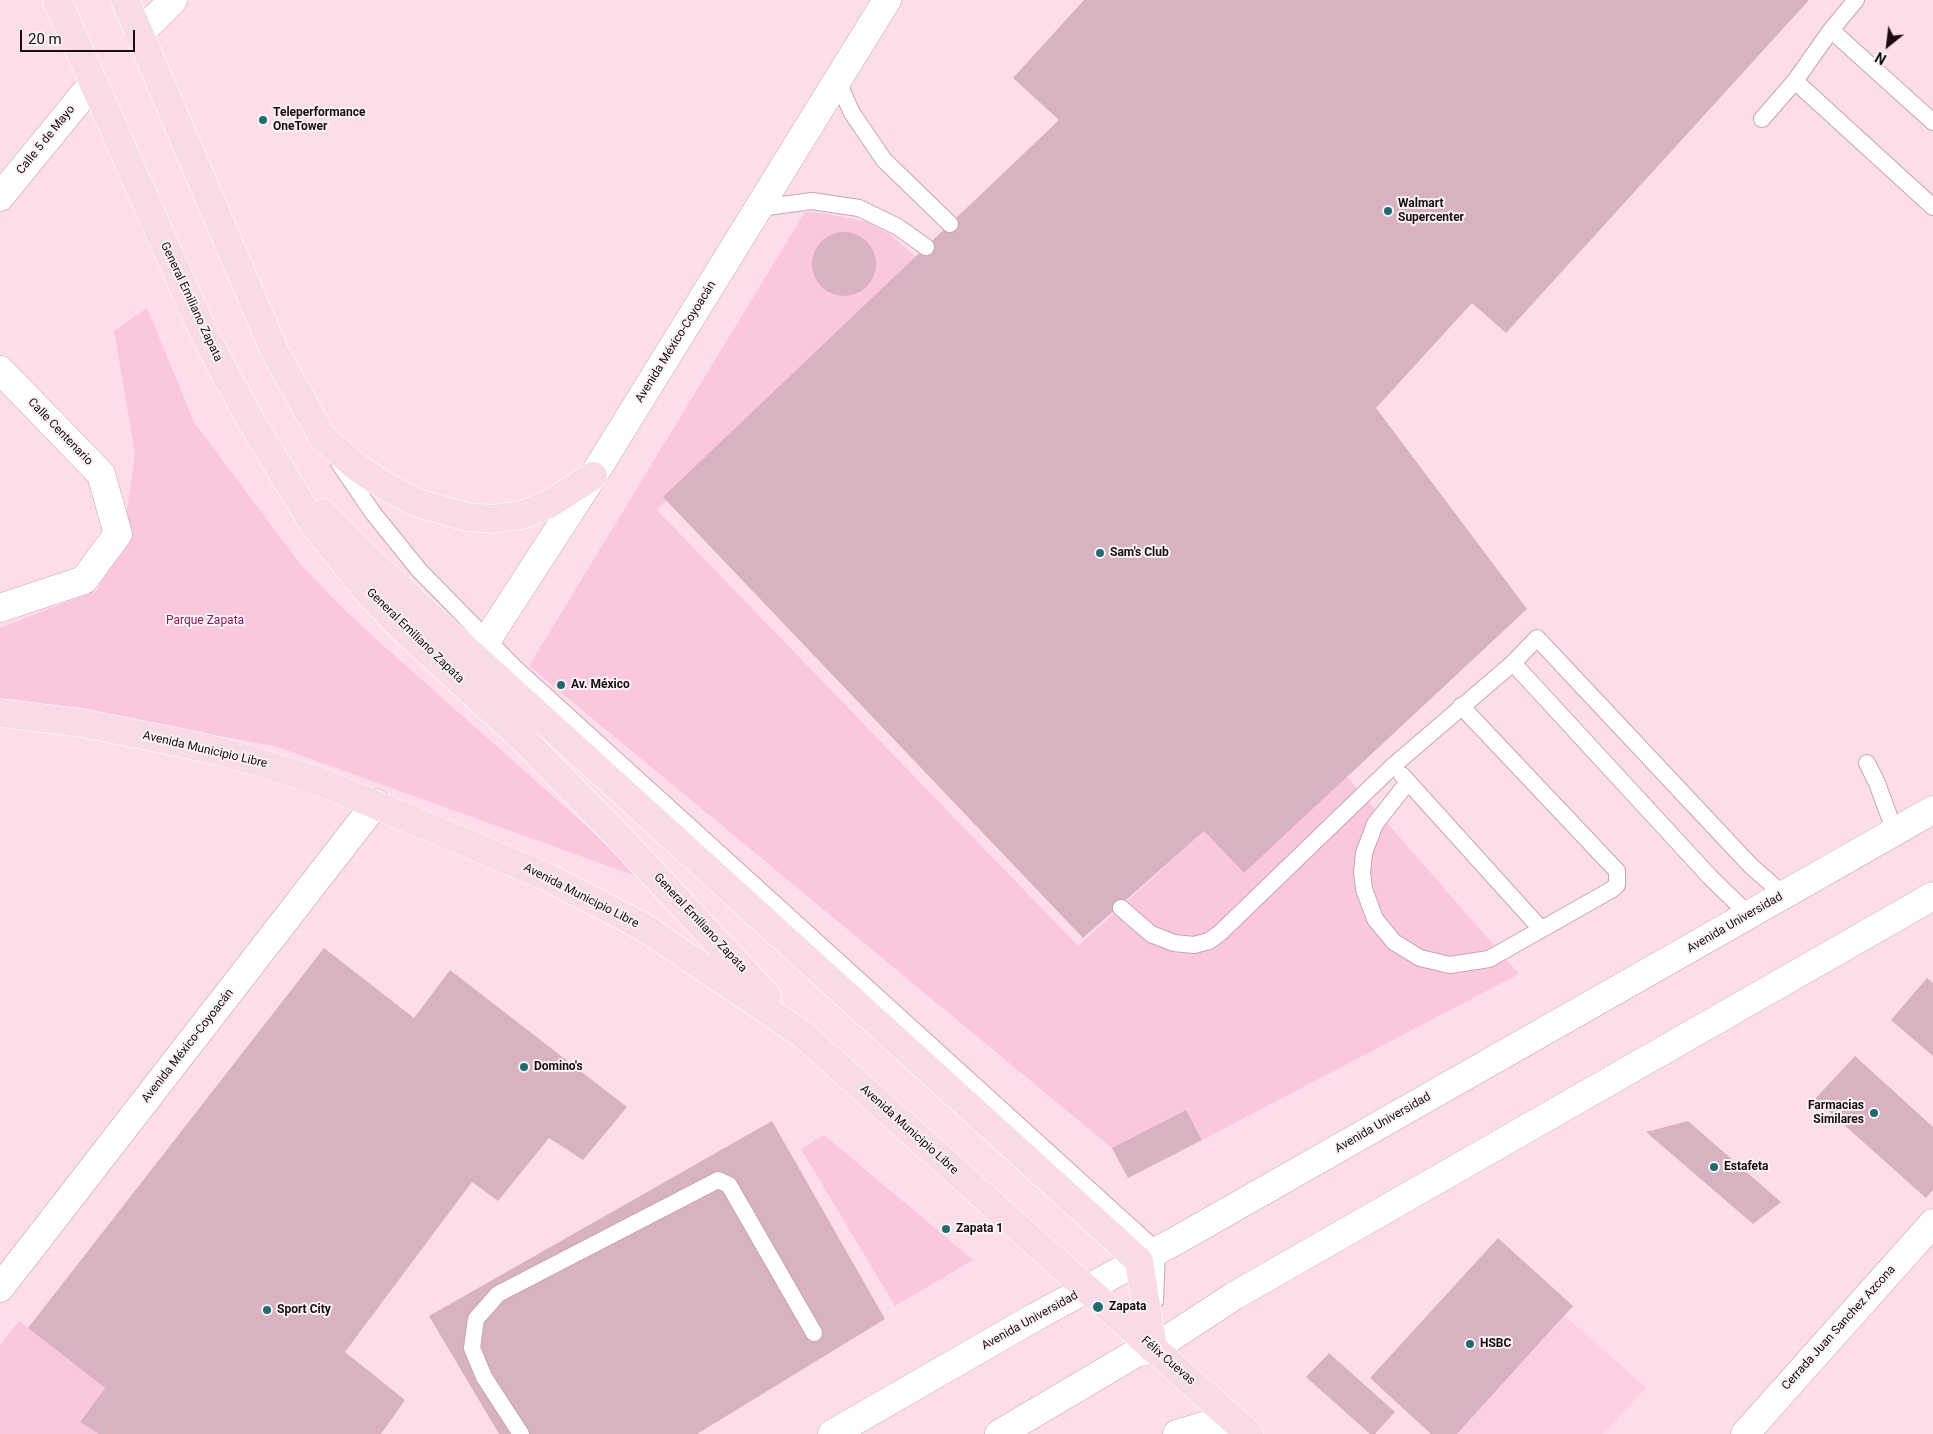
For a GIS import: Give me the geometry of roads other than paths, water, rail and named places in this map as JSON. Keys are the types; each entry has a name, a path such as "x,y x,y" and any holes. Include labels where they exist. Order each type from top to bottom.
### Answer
{"main road":[{"name":"General Emiliano Zapata","path":"57,0 206,338 314,525 366,590 399,625 461,680 618,836 802,1034"},
{"path":"125,0 275,352 323,438 358,468 387,487 443,512 467,517 494,519 522,515 550,504 594,476"},
{"path":"139,34 173,0"},
{"name":"Avenida México-Coyoacán","path":"461,680 594,476 886,0"},
{"name":"Calle 5 de Mayo","path":"0,197 93,83"},
{"name":"Calle Centenario","path":"0,370 101,474 118,534 84,580 0,608"},
{"path":"281,470 362,553 482,649 1148,1256 1153,1349"},
{"name":"Avenida Municipio Libre","path":"0,713 82,723 231,754 319,781 376,803 528,868 595,900 642,926 802,1034 1087,1289"},
{"name":"Avenida México-Coyoacán","path":"0,1288 376,803"},
{"name":"Avenida Universidad","path":"832,1434 1035,1316 1148,1256 1933,810"},
{"path":"999,1434 1136,1353 1153,1349 1234,1296 1933,896"},
{"name":"Cerrada Juan Sanchez Azcona","path":"1745,1434 1933,1223"},
{"name":"Félix Cuevas","path":"1087,1289 1240,1426"},
{"path":"1177,1434 1240,1426"}],"lane":[{"path":"1762,119 1795,80 1831,30 1856,0"},
{"path":"1831,30 1933,122"},
{"path":"837,80 852,113 884,160 950,224"},
{"path":"1795,80 1933,207"},
{"path":"759,208 814,201 859,208 898,227 926,247"},
{"path":"323,438 373,513 482,649"},
{"path":"1121,908 1151,934 1174,943 1194,945 1209,941 1220,933 1394,765 1513,663 1537,638 1751,866 1784,895"},
{"path":"1513,663 1710,877 1749,915"},
{"path":"1408,782 1375,824 1364,853 1362,872 1364,890 1375,919 1394,942 1414,955 1434,963 1450,965 1489,959 1617,885 1617,871 1461,706"},
{"path":"1867,764 1877,783 1895,832"},
{"path":"1394,765 1541,929"},
{"path":"521,1434 484,1377 472,1348 476,1318 498,1294 718,1180 729,1185 814,1333"}],"place":[{"name":"Teleperformance OneTower","path":"263,120"},
{"name":"Walmart Supercenter","path":"1388,211"},
{"name":"Sam's Club","path":"1100,553"},
{"name":"Av. México","path":"561,685"},
{"name":"Domino's","path":"524,1067"},
{"name":"Farmacias Similares","path":"1874,1113"},
{"name":"Estafeta","path":"1714,1167"},
{"name":"Zapata 1","path":"946,1229"},
{"name":"Zapata","path":"1098,1307"},
{"name":"Sport City","path":"267,1310"},
{"name":"HSBC","path":"1470,1344"}],"park label":[{"name":"Parque Zapata","path":"205,621"}]}
